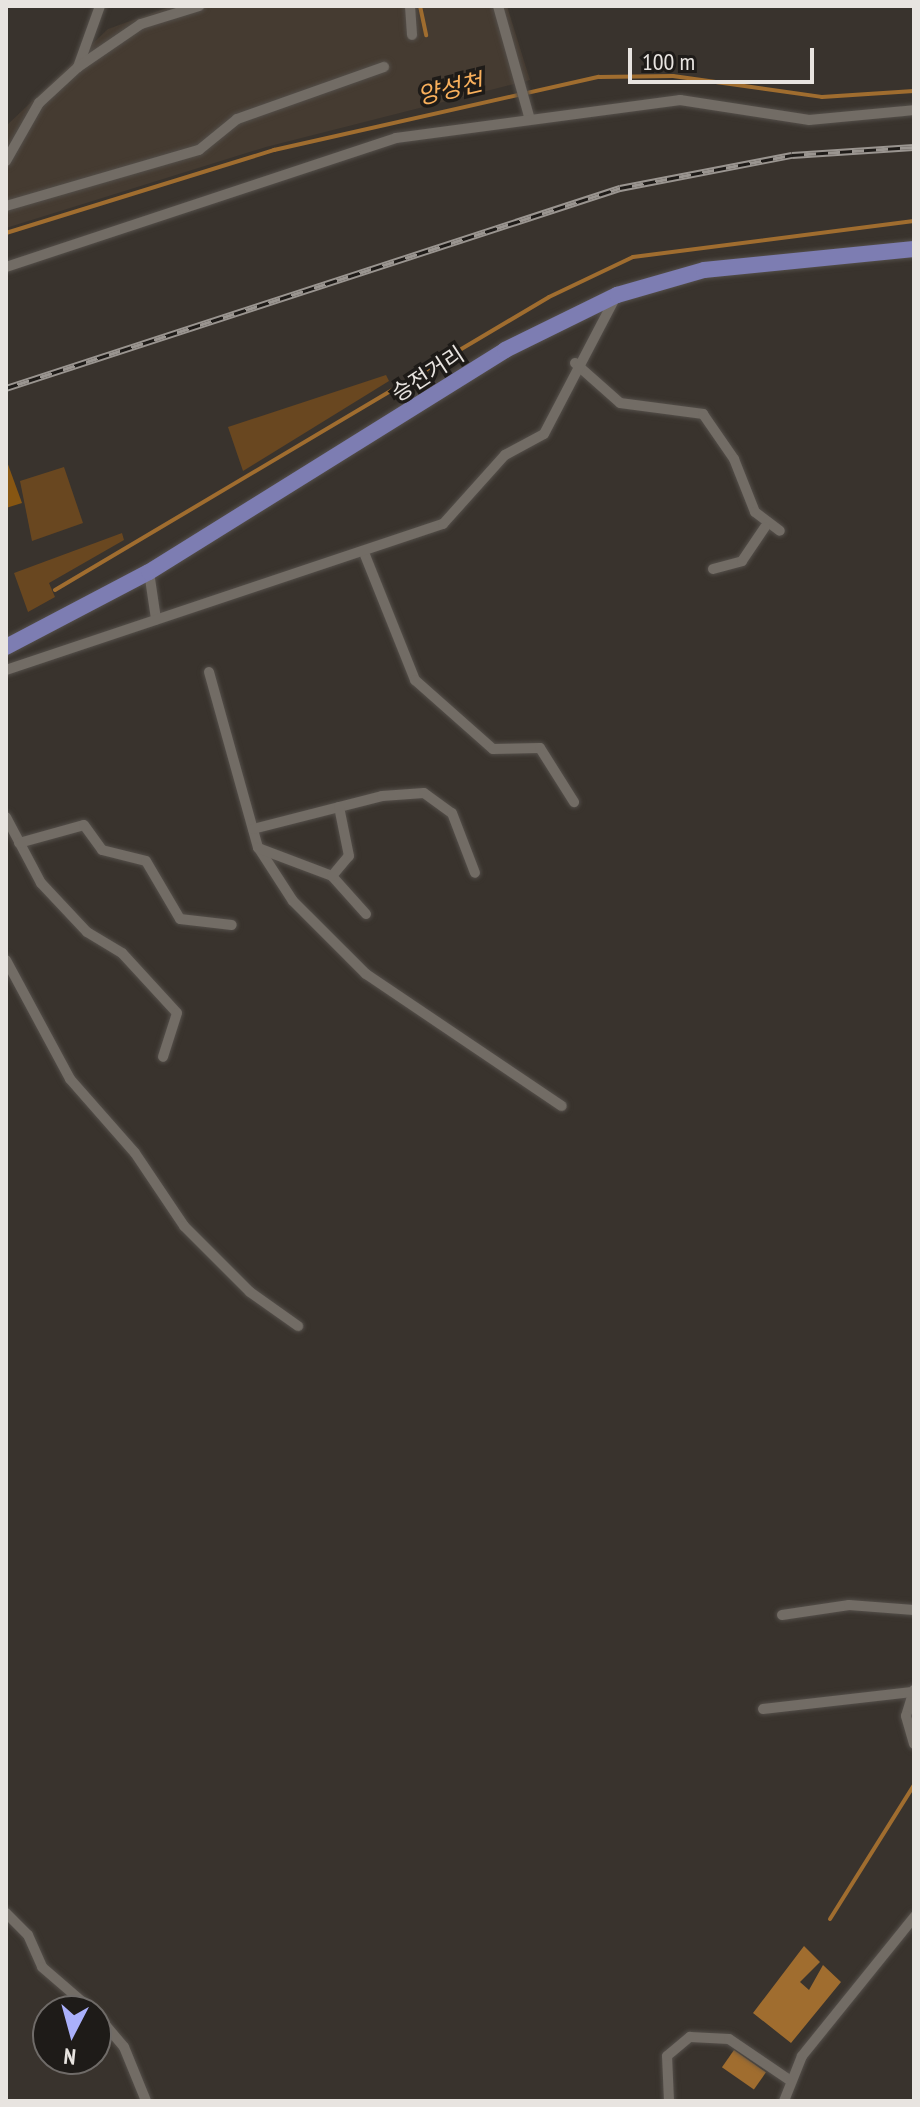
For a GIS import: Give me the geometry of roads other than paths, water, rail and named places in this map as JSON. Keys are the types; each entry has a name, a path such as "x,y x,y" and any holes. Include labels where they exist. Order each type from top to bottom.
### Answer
{"main road":[{"name":"승전거리","path":"6,647 149,572 505,350 617,295 704,270 914,249"}],"street":[{"path":"78,67 100,6"},
{"path":"6,161 39,103 78,67 141,24 199,6"},
{"path":"410,6 412,35"},
{"path":"498,6 530,120"},
{"path":"6,206 199,150 237,119 384,67"},
{"path":"6,267 396,138 680,100 809,120 914,110"},
{"path":"6,670 156,619 417,538 462,509 505,455 544,434 567,400 575,363 617,295"},
{"path":"575,363 620,403 703,414 734,459 765,527"},
{"path":"765,527 780,531"},
{"path":"713,569 742,561 765,527"},
{"path":"365,555 415,680 493,749 540,748 574,802"},
{"path":"149,572 156,619"},
{"path":"209,672 258,847 293,901 366,974 562,1106"},
{"path":"253,829 408,791 438,798 464,831 475,873"},
{"path":"332,876 349,856 339,807"},
{"path":"6,817 19,843 57,900 87,932 122,953 177,1013 163,1057"},
{"path":"19,843 84,825 102,850 146,861 180,919 232,925"},
{"path":"258,847 332,876 366,914"},
{"path":"6,960 70,1079 135,1153 184,1226 250,1292 298,1326"},
{"path":"782,1615 849,1605 914,1610"},
{"path":"763,1709 913,1691 906,1716 914,1744"},
{"path":"6,1913 28,1935 42,1967 75,1995"},
{"path":"784,2101 788,2079 914,1917"},
{"path":"112,2033 124,2047 146,2101"},
{"path":"669,2101 667,2056 690,2037 729,2039 788,2079"}],"waterway":[{"path":"420,6 426,35"},
{"name":"양성천","path":"6,233 274,150 599,77 673,76 822,97 914,91"},
{"path":"55,590 549,297 633,257 914,221"},
{"path":"830,1919 914,1785"}],"railway":[{"path":"6,388 620,188 792,155 914,147"}]}
